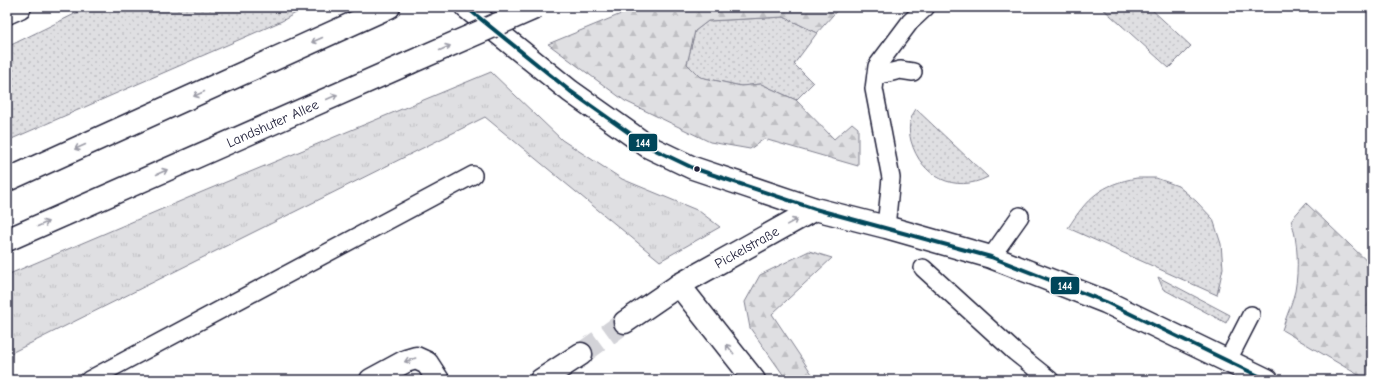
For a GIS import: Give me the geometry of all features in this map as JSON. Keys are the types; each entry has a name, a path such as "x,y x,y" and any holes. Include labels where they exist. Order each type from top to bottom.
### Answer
{"main road":[{"path":"7,14 20,7"},
{"path":"7,180 389,7"},
{"path":"466,7 570,92 649,147 693,168 815,209 886,227 991,257 1106,302 1267,380"},
{"name":"Landshuter Allee","path":"7,240 537,7"},
{"name":"Pickelstraße","path":"625,322 679,285 815,209"},
{"path":"679,285 754,380"},
{"path":"541,380 581,354"},
{"path":"371,380 406,361 416,358 427,364 438,380"}],"lane":[{"path":"886,227 891,178 874,89 877,66 910,22 926,7"},
{"path":"876,76 900,70 913,72"},
{"path":"89,380 473,175"},
{"path":"991,257 1020,216"},
{"path":"923,268 1015,352 1050,380"},
{"path":"1228,360 1251,315"}],"green space":[{"path":"89,7 306,7 282,21 7,141 7,47"},
{"path":"638,7 840,7 817,33 784,17 708,21 695,31 687,64 700,77 741,86 761,84 796,100 834,139 852,123 858,128 858,166 764,139 750,149 710,142 625,101 548,44"},
{"path":"1101,7 1149,7 1191,46 1169,68"},
{"path":"784,17 817,33 794,64 813,83 796,100 761,84 741,86 700,77 687,64 695,31 708,21"},
{"path":"491,72 562,140 622,179 699,211 720,227 660,261 485,117 7,355 7,275"},
{"path":"916,109 988,177 976,182 963,184 952,183 931,173 916,154 911,141 910,124"},
{"path":"1137,178 1156,178 1178,186 1196,201 1213,219 1221,244 1223,268 1217,295 1068,228 1082,208 1096,194 1114,184"},
{"path":"1306,203 1372,266 1372,380 1367,380 1282,330 1294,296 1297,274 1296,246 1291,220"},
{"path":"809,251 832,258 772,314 816,380 787,380 750,328 745,302 760,275"},
{"path":"1158,277 1230,315 1226,323 1163,289"}],"tunnel":[{"path":"581,354 625,322"}],"transit line":[{"name":"144","path":"466,7 570,91 649,147 693,168 815,209 991,257 1106,302 1267,380"}]}
